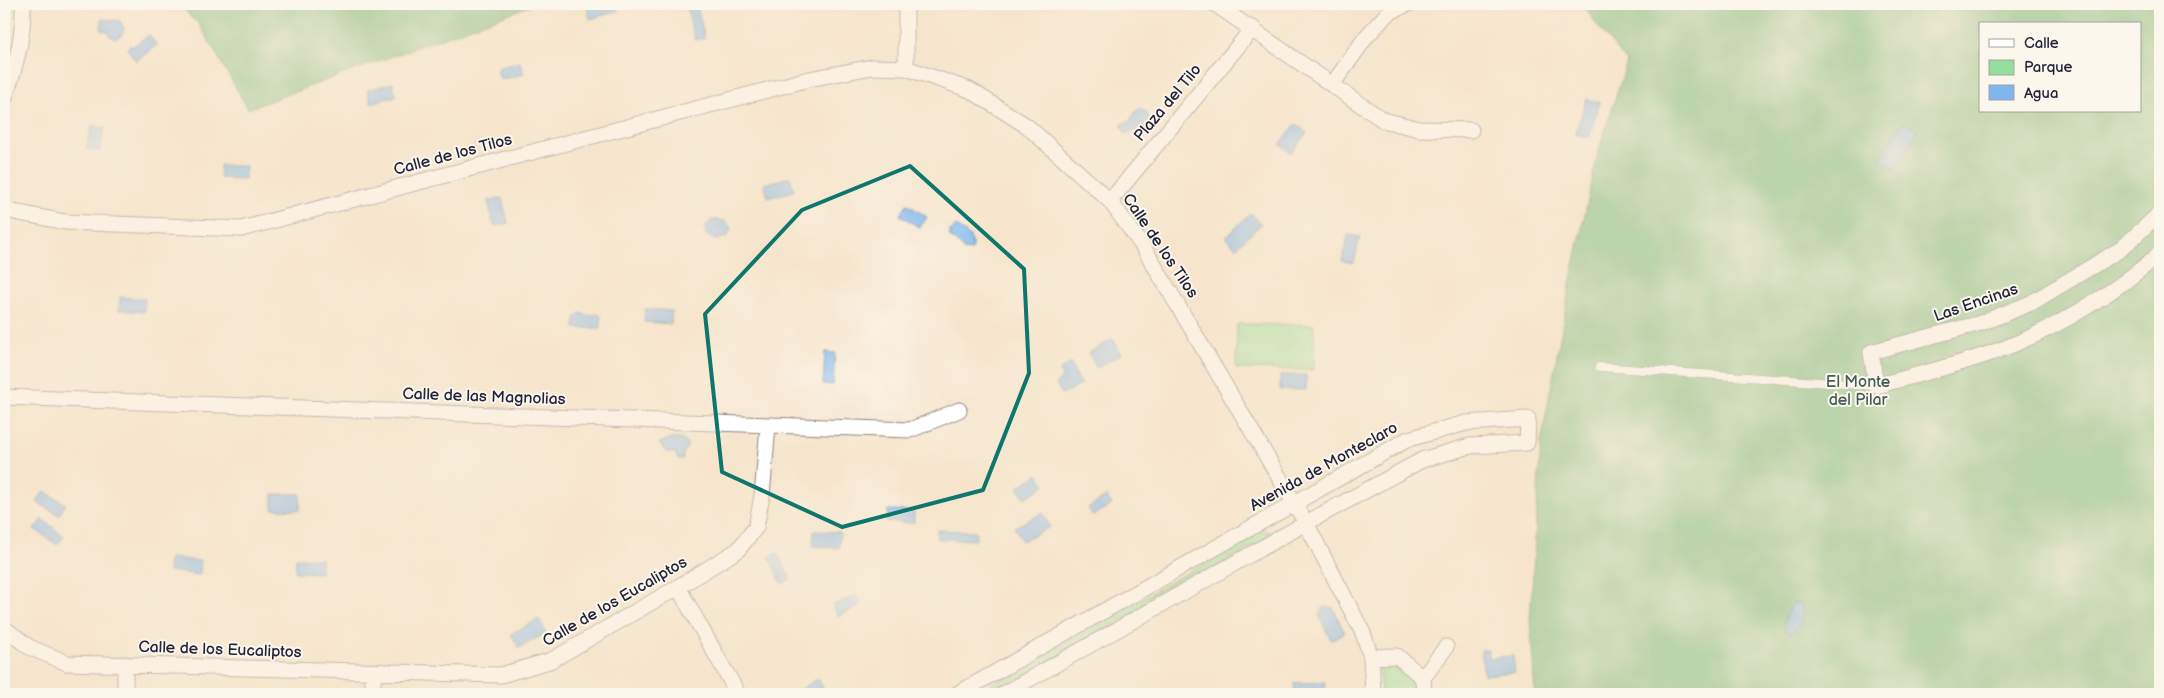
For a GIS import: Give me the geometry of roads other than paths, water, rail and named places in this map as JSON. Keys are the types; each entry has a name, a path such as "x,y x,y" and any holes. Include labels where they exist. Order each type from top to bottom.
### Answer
{"street":[{"path":"4,100 13,75 21,41 23,4"},
{"path":"906,4 906,68"},
{"path":"1215,4 1253,28 1383,120 1419,129 1471,130"},
{"path":"1332,85 1366,36 1388,13 1408,4"},
{"name":"Plaza del Tilo","path":"1110,201 1253,28"},
{"name":"Calle de los Tilos","path":"4,210 66,222 241,229 809,79 872,67 906,68 970,90 1027,126 1110,201 1144,248 1295,503 1363,633 1371,657 1373,694"},
{"name":"Las Encinas","path":"1876,386 1871,352 1981,323 2031,303 2121,249 2160,213"},
{"path":"1876,386 1993,353 2042,333 2136,275 2160,253"},
{"name":"Calle de las Magnolias","path":"4,397 910,430 959,410"},
{"name":"Avenida de Monteclaro","path":"957,694 1408,439 1466,423 1528,419 1526,444 1470,446 1422,460 1306,523 1003,694"},
{"name":"Calle de los Eucaliptos","path":"4,628 29,647 67,663 501,675 552,660 738,550 756,527 762,496 768,426"},
{"path":"678,587 738,694"},
{"path":"1424,694 1423,678 1446,647"},
{"path":"1371,657 1397,656 1423,678"},
{"name":"Calle de los Eucaliptos","path":"125,664 125,694"},
{"path":"372,694 374,672"}],"lane":[{"path":"1599,367 1876,386"}],"water":[{"path":"616,4 618,11 590,19 587,6"},
{"path":"697,7 705,38 695,40 687,10"},
{"path":"102,19 120,21 124,28 122,35 115,38 110,36 108,31 101,30"},
{"path":"149,35 157,45 136,61 127,48 130,45 132,47"},
{"path":"520,62 524,74 500,80 497,68"},
{"path":"393,83 396,96 371,103 367,90"},
{"path":"1587,99 1600,103 1589,138 1575,134"},
{"path":"1139,109 1143,109 1148,114 1148,122 1138,130 1125,133 1121,125 1129,122"},
{"path":"1903,122 1918,131 1896,169 1880,160"},
{"path":"1296,124 1307,133 1291,153 1280,144"},
{"path":"92,125 105,128 99,152 86,149"},
{"path":"220,165 246,166 245,179 220,178"},
{"path":"790,177 794,191 768,198 764,184"},
{"path":"502,198 508,223 494,226 488,201"},
{"path":"907,204 927,217 920,228 900,215"},
{"path":"1251,213 1261,224 1236,248 1226,237"},
{"path":"712,220 721,220 728,224 731,230 727,237 716,240 706,235 705,227"},
{"path":"957,226 970,237 973,248 971,251 963,250 950,237 950,231"},
{"path":"1348,235 1360,237 1354,263 1342,261"},
{"path":"120,297 145,299 144,312 119,310"},
{"path":"645,309 672,311 671,324 644,322"},
{"path":"580,313 589,316 597,314 601,316 601,328 575,328 575,318"},
{"path":"1113,339 1121,354 1097,368 1088,353"},
{"path":"825,352 835,353 833,385 823,384"},
{"path":"1070,363 1081,384 1062,395 1056,384 1062,378 1060,370"},
{"path":"1280,375 1306,375 1306,390 1280,390"},
{"path":"670,439 681,439 688,445 683,454 683,460 677,458 676,453 666,452 659,443"},
{"path":"1038,474 1045,485 1025,498 1018,487"},
{"path":"44,491 66,504 59,515 37,502"},
{"path":"273,494 300,494 300,510 273,509"},
{"path":"1107,496 1112,505 1093,516 1088,508"},
{"path":"888,510 914,511 914,523 887,522"},
{"path":"1043,513 1050,527 1022,541 1014,527"},
{"path":"42,519 64,536 57,545 34,529"},
{"path":"937,530 976,531 976,540 937,539"},
{"path":"814,531 840,532 839,548 813,546"},
{"path":"777,553 791,579 782,584 769,557"},
{"path":"169,558 201,561 200,575 168,571"},
{"path":"296,558 321,559 321,573 295,572"},
{"path":"856,595 861,606 838,616 833,605"},
{"path":"1793,603 1799,603 1802,607 1802,619 1792,633 1785,632 1786,616"},
{"path":"1323,607 1333,608 1345,633 1331,640 1319,616"},
{"path":"539,619 546,633 519,648 511,634"},
{"path":"1488,649 1489,658 1513,656 1515,672 1484,675 1481,650"},
{"path":"818,679 823,688 813,694 793,694"},
{"path":"1325,682 1325,694 1295,694 1294,683"}],"park label":[{"name":"El Monte del Pilar","path":"1858,391"}]}
